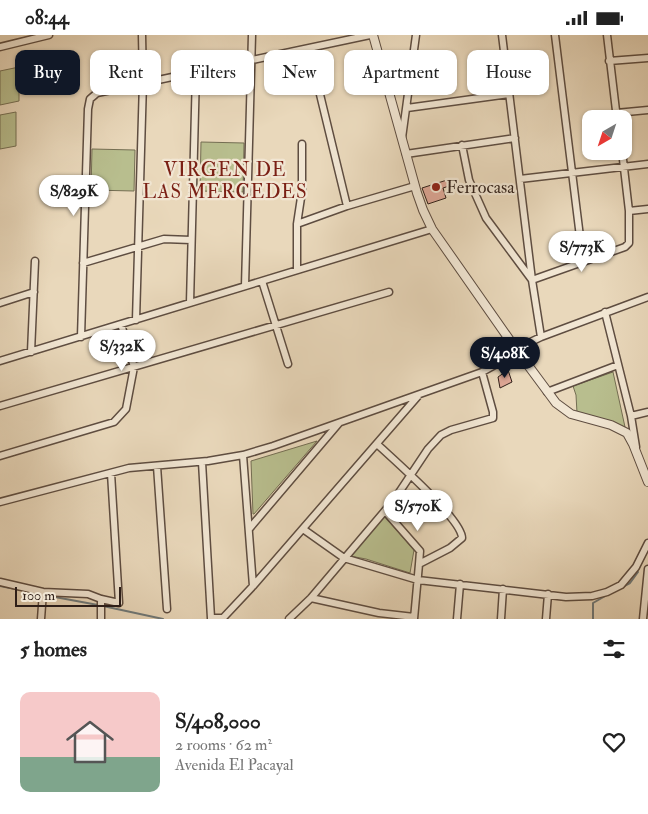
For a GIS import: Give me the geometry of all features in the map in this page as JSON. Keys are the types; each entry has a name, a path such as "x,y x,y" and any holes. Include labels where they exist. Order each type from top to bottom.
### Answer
{"street":[{"path":"0,47 49,35"},
{"path":"142,35 143,50"},
{"path":"251,50 252,35"},
{"path":"254,60 371,35 422,211 432,229 516,349 563,410 623,430 630,438 648,482"},
{"path":"402,138 416,35"},
{"path":"502,35 504,50"},
{"path":"555,35 583,261"},
{"path":"607,35 616,110"},
{"path":"309,49 347,206"},
{"path":"610,61 648,58"},
{"path":"81,337 90,99 95,95"},
{"path":"136,320 144,95"},
{"path":"190,303 195,95"},
{"path":"245,286 250,95"},
{"path":"407,108 503,95"},
{"path":"510,95 532,280 541,337"},
{"path":"632,113 648,110"},
{"path":"406,154 515,138"},
{"path":"297,270 297,224 302,191 302,144"},
{"path":"462,145 469,180 486,218 532,280"},
{"path":"532,280 624,247 629,243 629,211 623,160"},
{"path":"520,179 648,164"},
{"path":"297,224 347,206 415,186"},
{"path":"629,211 648,209"},
{"path":"0,362 432,229"},
{"path":"84,263 164,239 192,240"},
{"path":"31,352 35,261"},
{"path":"262,281 288,364"},
{"path":"0,303 34,292"},
{"path":"0,406 389,292"},
{"path":"0,502 129,468 202,462 243,455 273,446 482,372 511,356 516,349 541,337 648,297"},
{"path":"604,312 631,416 638,458"},
{"path":"0,456 114,422 126,409 134,367 121,324"},
{"path":"547,391 618,365"},
{"path":"289,619 311,597 385,511 412,476 428,449 441,435 451,430 493,418 494,412 482,372"},
{"path":"202,462 211,618 223,619 419,395"},
{"path":"631,416 648,412"},
{"path":"249,529 340,423"},
{"path":"377,444 412,476 462,532 462,538 450,548 419,564"},
{"path":"243,455 253,586"},
{"path":"157,466 167,609"},
{"path":"0,582 43,591 88,594 118,603 111,473"},
{"path":"311,597 378,613 414,618 420,551 385,511"},
{"path":"303,529 344,558 418,579 566,597 607,592 621,585 629,576 648,543"},
{"path":"643,619 648,569"},
{"path":"457,619 460,585"},
{"path":"501,619 503,589"},
{"path":"41,619 43,591"},
{"path":"546,619 548,594"},
{"path":"101,599 101,619"}],"green space":[{"path":"15,68 15,95 19,95 19,101 0,105 0,71"},
{"path":"16,112 16,146 0,149 0,115"},
{"path":"201,142 244,143 243,192 200,191"},
{"path":"92,149 135,150 134,191 91,190"},
{"path":"613,372 625,427 577,413 576,395 573,386"},
{"path":"317,441 254,514 253,514 251,461"},
{"path":"384,516 414,550 410,573 350,556"}],"building":[{"path":"447,180 449,186 443,188 446,198 428,204 422,188"},
{"path":"508,370 512,382 500,388 498,377"}],"waterway":[{"path":"611,593 630,583 638,572"},
{"path":"0,586 20,590"},
{"path":"44,595 98,605"},
{"path":"593,619 593,603 607,595"},
{"path":"103,606 163,619"}],"place":[{"name":"Ferrocasa","path":"436,187"}],"district":[{"name":"VIRGEN DE LAS MERCEDES","path":"225,180"}]}
